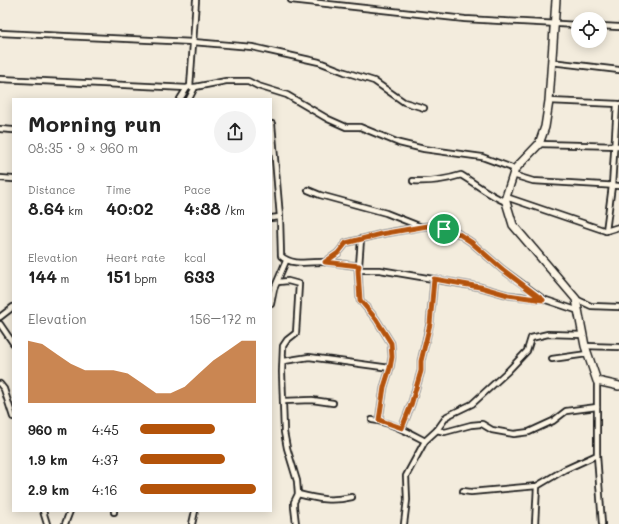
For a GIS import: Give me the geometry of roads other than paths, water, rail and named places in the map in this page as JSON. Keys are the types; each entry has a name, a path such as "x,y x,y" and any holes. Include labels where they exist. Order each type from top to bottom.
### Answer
{"street":[{"path":"189,98 196,0"},
{"path":"291,0 464,19 571,25"},
{"path":"556,0 553,24 549,101 545,127 539,144 514,172 506,199 513,225 576,299 591,306 619,306"},
{"path":"607,26 619,27"},
{"path":"0,33 193,42 252,48 319,62 374,81 404,102 424,108"},
{"path":"551,62 619,70"},
{"path":"0,79 191,87 226,81 248,81 258,86 287,94 328,119 346,127 360,127 399,143 482,157 533,181 619,186"},
{"path":"181,98 191,87"},
{"path":"549,101 618,104 617,146 606,231"},
{"path":"272,124 280,217 280,252 281,256 286,261 304,263 325,262 434,279 480,287 508,295 543,300 579,311"},
{"path":"0,129 12,130"},
{"path":"539,144 617,146"},
{"path":"413,181 427,182 461,175 477,184 493,197 506,199 606,231 619,227"},
{"path":"0,178 12,179"},
{"path":"308,190 320,195 386,214 420,227"},
{"path":"272,218 280,217"},
{"path":"325,262 338,253 346,243 381,234 427,226 456,232 471,242 502,269 543,300"},
{"path":"361,239 358,268 360,300 376,319 391,343 392,357 384,387 379,420"},
{"path":"272,299 274,289 286,261"},
{"path":"402,428 411,405 421,371 421,361 430,324 434,279"},
{"path":"278,282 288,281 299,284 296,334 287,340 284,346 282,372 283,421 286,442 297,481 298,494 294,502 296,524"},
{"path":"576,299 585,346 597,381 597,455 602,524"},
{"path":"0,318 12,309"},
{"path":"0,324 12,342"},
{"path":"404,524 407,500 406,476 426,441 437,430 447,416 472,404 508,371 527,351 531,338 548,334 583,335"},
{"path":"585,346 619,347"},
{"path":"552,359 588,354"},
{"path":"284,361 309,357 390,368"},
{"path":"597,381 619,386"},
{"path":"0,384 4,389 12,414"},
{"path":"283,401 312,400 333,403"},
{"path":"437,430 445,432 471,425 482,424 492,430 514,434 529,432 553,421 566,411 597,407"},
{"path":"372,420 379,420 402,428 426,441"},
{"path":"463,490 471,492 537,486 564,470 597,455"},
{"path":"535,524 537,486"},
{"path":"298,494 319,500 338,500 352,497"},
{"path":"43,512 47,524"},
{"path":"66,524 70,512"},
{"path":"192,524 195,512"}]}
